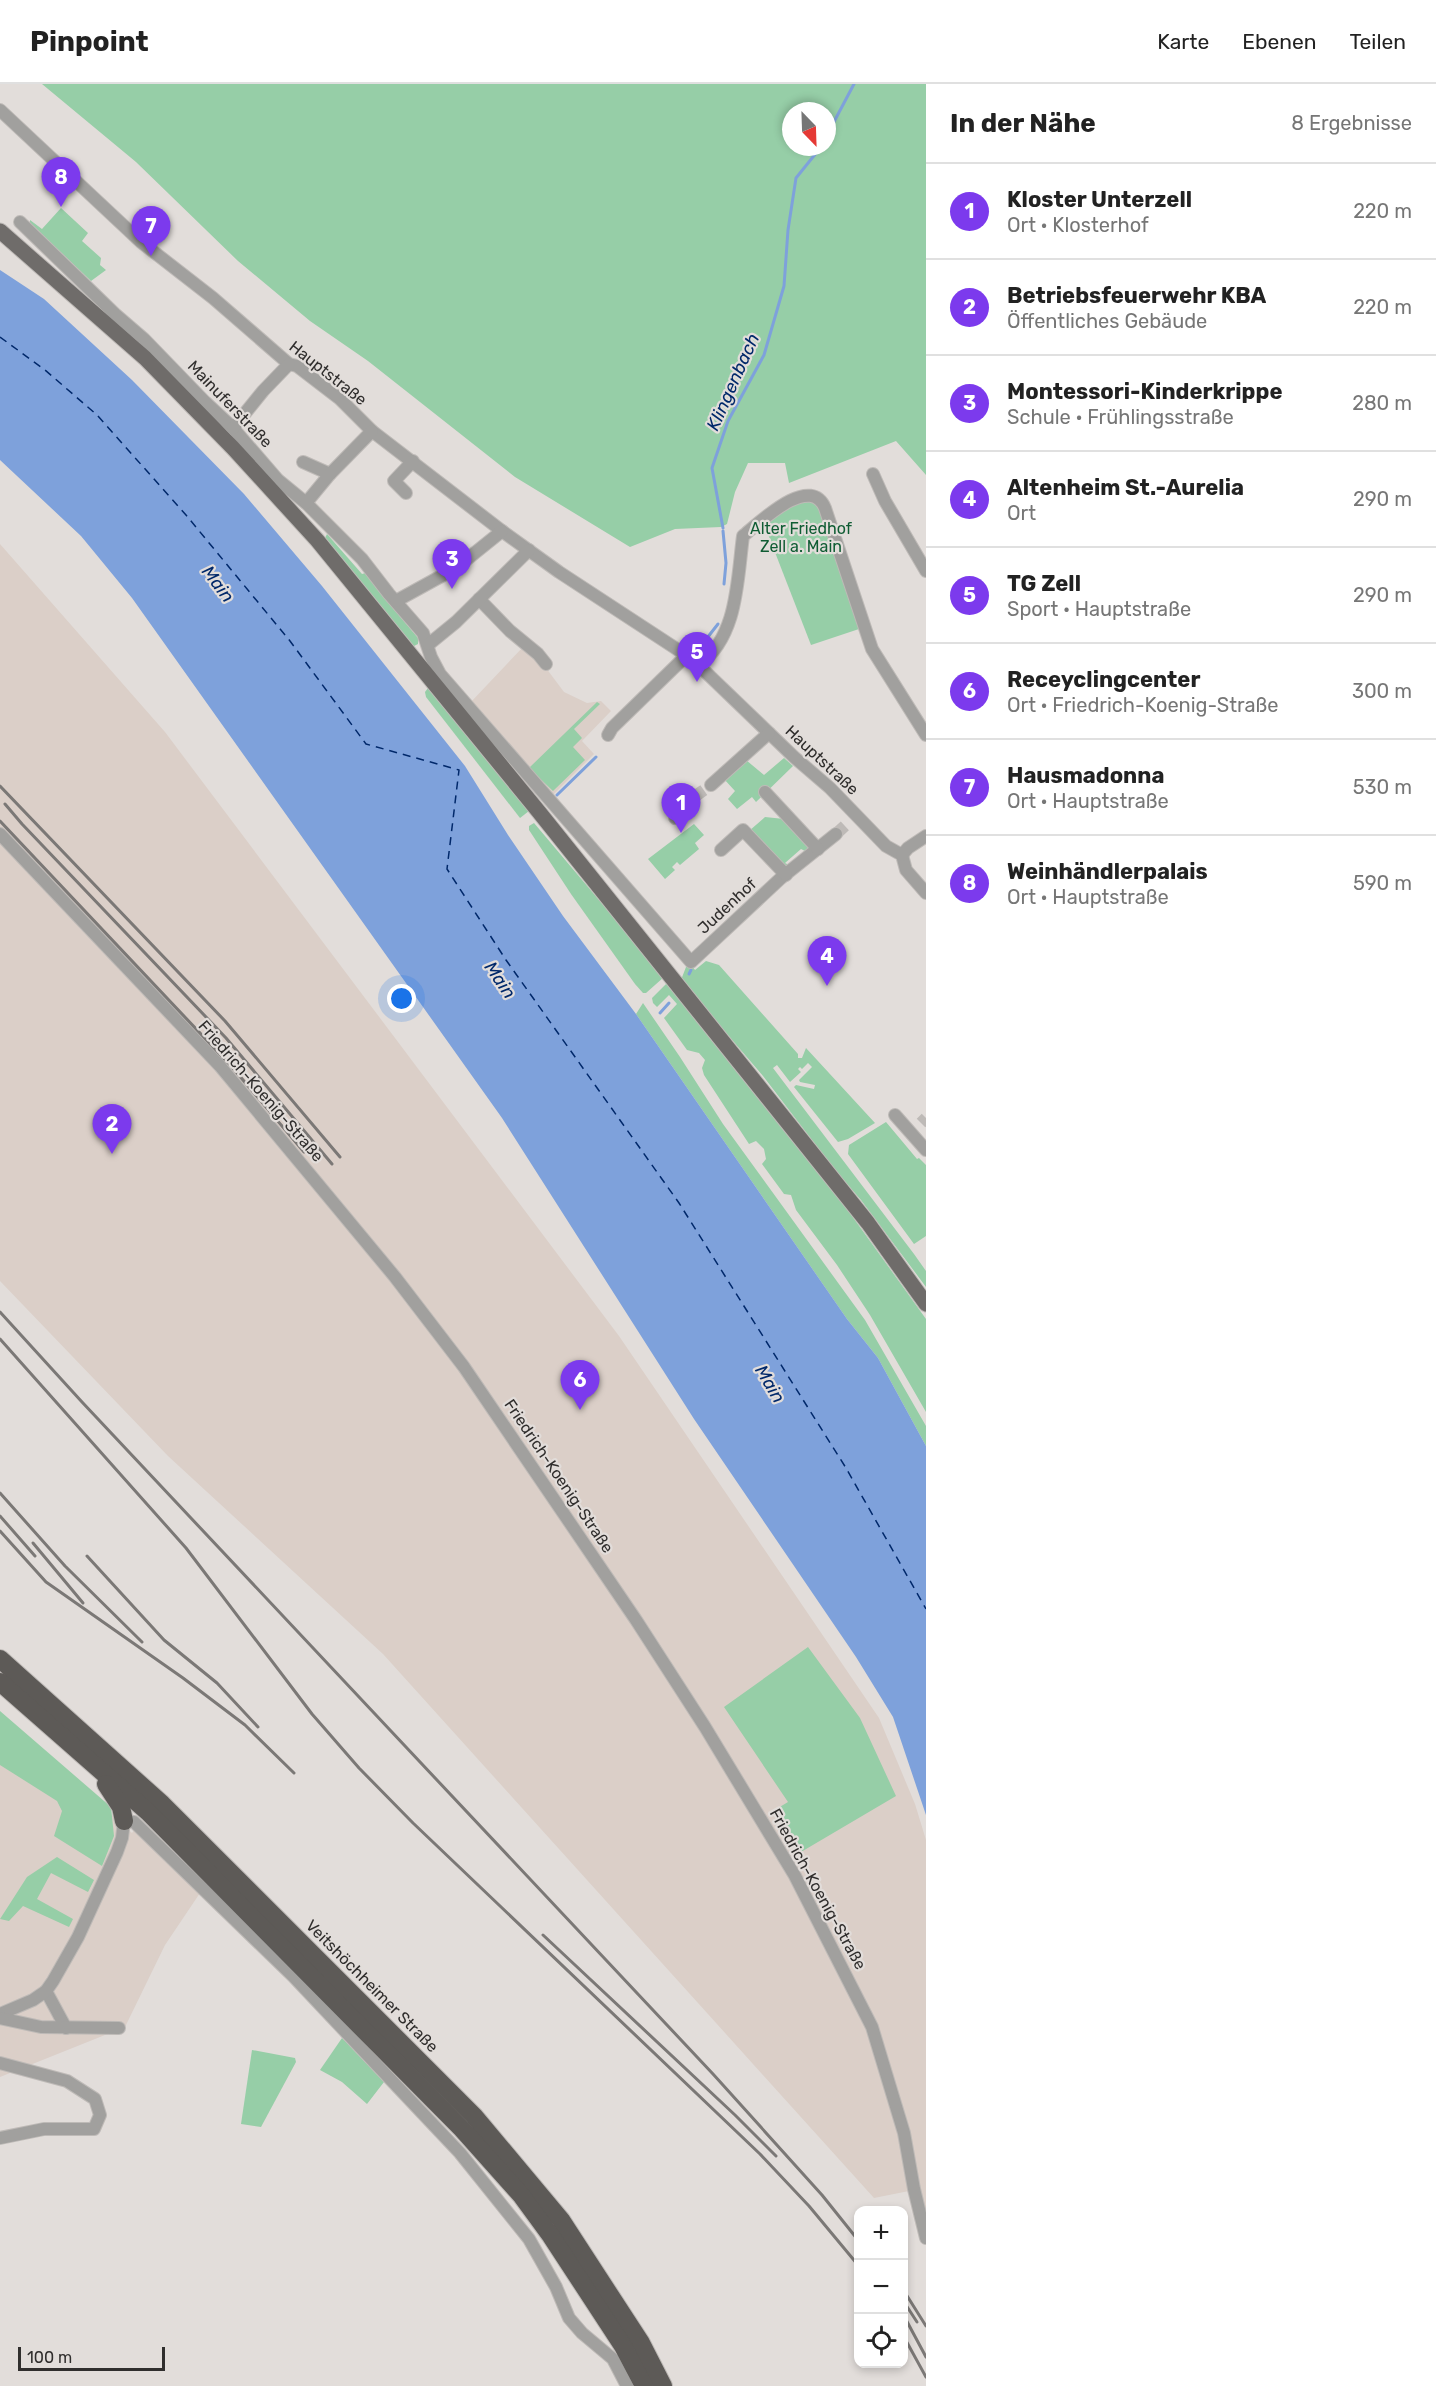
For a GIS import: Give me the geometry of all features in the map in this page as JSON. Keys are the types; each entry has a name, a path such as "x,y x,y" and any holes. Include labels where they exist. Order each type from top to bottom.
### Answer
{"highway":[{"name":"Veitshöchheimer Straße","path":"0,1659 402,2067 491,2162 520,2195 564,2255 623,2346 644,2386"},
{"name":"Veitshöchheimer Straße","path":"0,1682 57,1732 112,1759 162,1804 474,2116 561,2220 641,2343 663,2386"},
{"path":"84,1744 82,1763 108,1786 116,1797 124,1821"}],"main road":[{"path":"0,231 145,357 317,540 422,667 868,1223 926,1304"}],"street":[{"name":"Hauptstraße","path":"0,110 141,242 213,298 289,364 297,366 340,399 372,431 502,531 699,665 852,819 886,846 902,855 906,870 926,893"},
{"name":"Mainuferstraße","path":"20,222 144,339 233,428 278,480 306,503 362,559 423,633 429,644 430,657 440,674 691,962"},
{"path":"233,428 289,364"},
{"path":"306,503 330,474 372,431"},
{"path":"406,493 394,482 413,461"},
{"path":"303,462 330,474"},
{"path":"873,474 906,540 926,571"},
{"path":"699,665 718,648 728,629 743,536 796,497 811,495 822,502 825,508 872,649 926,735"},
{"path":"396,601 456,567 502,531"},
{"path":"429,644 529,550"},
{"path":"479,599 546,664"},
{"path":"608,735 612,728 687,655"},
{"path":"711,785 769,733"},
{"path":"765,792 819,849"},
{"path":"675,818 682,803 694,796"},
{"path":"721,850 743,830 786,875"},
{"name":"Friedrich-Koenig-Straße","path":"0,834 220,1066 395,1276 464,1367 636,1620 795,1876 872,2027 904,2133 926,2238"},
{"name":"Judenhof","path":"691,962 786,875 836,834"},
{"path":"902,855 926,836"},
{"path":"895,1115 926,1150"},
{"path":"910,1132 921,1123"},
{"path":"0,2016 46,1991 78,1937 122,1838 124,1821 134,1822 293,1976 460,2152 529,2239 556,2287 569,2318 613,2359 627,2386"},
{"path":"46,1991 66,2028"},
{"path":"0,2016 41,2027 119,2028"},
{"path":"0,2063 66,2081 95,2099 100,2115 94,2128 44,2129 0,2138"}],"shaded area":[{"path":"0,544 165,732 619,1336 879,1718 915,1804 926,1840 926,2238 914,2190 874,2198 383,1654 168,1456 0,1281"},
{"path":"523,647 546,668 564,692 587,703 601,701 611,711 582,741 594,754 551,797 470,703"},
{"path":"0,1716 132,1833 136,1828 200,1893 165,1945 125,2027 0,2077"}],"green space":[{"path":"42,84 926,84 926,475 896,441 789,483 785,463 748,463 735,492 727,524 721,527 675,529 630,547 515,477 368,361 310,321 238,261 136,162"},
{"path":"61,208 88,233 82,241 101,258 100,265 106,270 91,281 30,223 30,220 42,229"},
{"name":"Alter Friedhof Zell a. Main","path":"804,499 820,506 862,628 811,645 764,524"},
{"path":"327,534 362,574 369,572 376,588 418,638 418,644 414,646 325,538"},
{"path":"428,688 529,811 520,818 426,697 425,692"},
{"path":"597,702 600,704 574,729 582,738 573,747 585,760 553,791 529,768"},
{"path":"784,758 793,766 756,802 752,797 737,809 728,799 735,791 724,779 746,760 764,775"},
{"path":"765,817 784,819 812,851 809,853 801,849 785,863 793,867 787,872 749,831"},
{"path":"534,823 664,977 646,993 643,993 635,984 571,894 529,830 529,826"},
{"path":"694,824 704,835 695,843 699,849 680,865 677,862 672,867 675,870 665,879 648,859"},
{"path":"706,961 719,965 798,1054 798,1058 802,1058 806,1048 875,1123 848,1139 838,1142 794,1087 796,1085 814,1089 815,1085 799,1080 812,1067 808,1063 802,1069 800,1067 798,1069 801,1072 790,1082 777,1065 773,1068 926,1271 926,1287 763,1076 681,980 686,967 692,966 695,970"},
{"path":"667,983 829,1184 926,1319 926,1412 870,1315 837,1265 796,1210 791,1195 784,1194 762,1164 766,1159 764,1149 756,1141 749,1144 704,1075 702,1068 705,1060 699,1053 687,1050 664,1018 677,1004 669,995 657,1007 653,1003 652,998"},
{"path":"643,1003 723,1124 865,1320 926,1426 926,1446 878,1358 847,1319 636,1014"},
{"path":"886,1122 917,1159 919,1158 926,1165 926,1236 914,1244 848,1154 849,1145"},
{"path":"808,1647 860,1718 896,1796 801,1852 773,1811 788,1802 724,1707"},
{"path":"0,1711 111,1807 114,1836 102,1866 54,1836 62,1811 57,1801 0,1765"},
{"path":"57,1857 94,1880 88,1892 51,1873 37,1899 73,1919 69,1927 23,1906 9,1921 0,1919 27,1877"},
{"path":"342,2038 384,2082 367,2104 342,2082 320,2070"},
{"path":"252,2050 295,2058 296,2062 261,2127 241,2124"}],"water":[{"name":"Main","path":"0,270 44,299 132,380 244,494 322,586 465,766 563,916 636,1014 847,1319 878,1358 926,1446 926,1815 893,1717 856,1657 694,1419 502,1118 132,598 81,536 0,460"}],"waterway":[{"name":"Klingenbach","path":"836,118 854,84"},
{"name":"Klingenbach","path":"723,528 712,468 728,421 764,355 784,286 788,230 796,178 814,156"},
{"name":"Klingenbach","path":"723,531 726,563 724,584"},
{"name":"Klingenbach","path":"700,647 718,624"},
{"name":"Klingenbach","path":"557,795 596,757"},
{"path":"689,974 691,970"},
{"path":"660,1013 669,1003"}],"ferry route":[{"path":"0,337 45,370 97,415 186,515 290,641 366,744 459,770 447,869 506,960 679,1203 846,1468 926,1609"}],"tunnel":[{"path":"694,797 711,785"},
{"path":"836,834 848,823"},
{"path":"921,1123 926,1118"}],"railway":[{"path":"0,786 225,1021 340,1157"},
{"path":"5,804 226,1038 332,1164"},
{"path":"0,821 232,1067 304,1152"},
{"path":"0,1312 713,2074 822,2195 854,2235"},
{"path":"0,1339 186,1548 312,1714 359,1768 413,1823 760,2154 809,2206 854,2260"},
{"path":"0,1493 65,1566 142,1642"},
{"path":"0,1516 35,1556"},
{"path":"0,1531 46,1582 183,1678 245,1725 294,1773"},
{"path":"33,1543 83,1603"},
{"path":"87,1556 164,1640 217,1683 258,1727"},
{"path":"543,1935 776,2156"},
{"path":"908,2297 926,2326"},
{"path":"908,2308 917,2322"},
{"path":"908,2323 926,2357"},
{"path":"908,2344 926,2377"}],"place":[{"name":"Weinhändlerpalais","path":"61,207"},
{"name":"Hausmadonna","path":"151,256"},
{"name":"Montessori-Kinderkrippe","path":"452,589"},
{"name":"TG Zell","path":"697,682"},
{"name":"Kloster Unterzell","path":"681,833"},
{"name":"Altenheim St.-Aurelia","path":"827,986"},
{"name":"Betriebsfeuerwehr KBA","path":"112,1154"},
{"name":"Receyclingcenter","path":"580,1410"}]}
